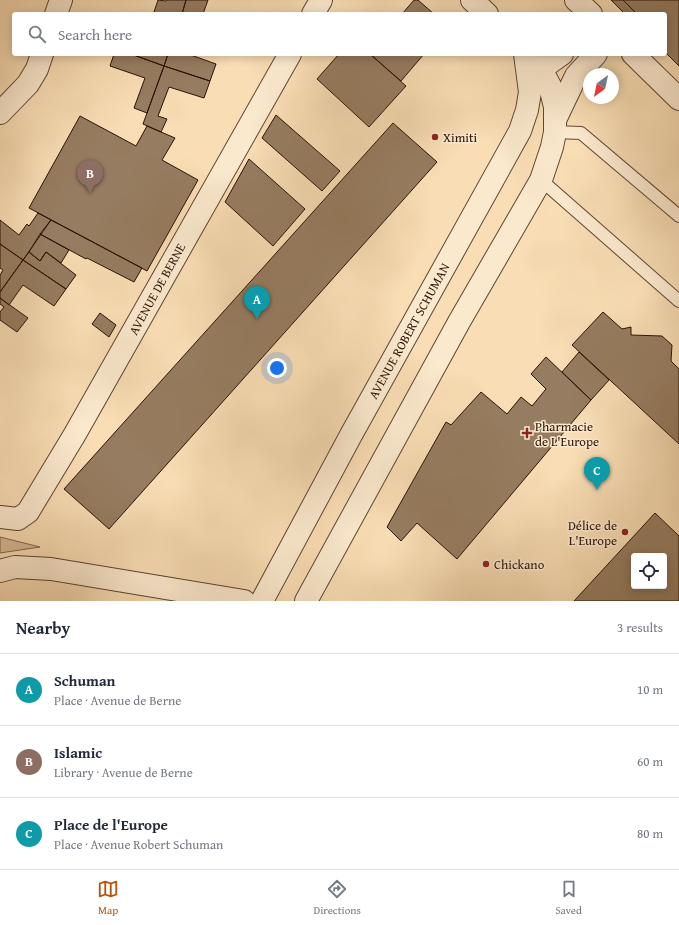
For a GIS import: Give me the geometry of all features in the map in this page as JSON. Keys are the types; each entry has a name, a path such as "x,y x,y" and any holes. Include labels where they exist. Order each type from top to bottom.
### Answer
{"street":[{"path":"57,12 61,0"},
{"path":"314,12 321,0"},
{"path":"472,0 485,12"},
{"path":"576,0 589,12"},
{"path":"0,113 28,84 37,69 41,56"},
{"name":"AVENUE DE BERNE","path":"9,518 28,512 75,434 289,56"},
{"path":"306,601 459,322 541,180 552,147 555,126 555,107 550,86 532,59 550,56"},
{"path":"555,126 576,76 594,56"},
{"path":"635,56 679,99"},
{"name":"AVENUE ROBERT SCHUMAN","path":"262,601 354,430 520,131 527,110 530,92 532,59"},
{"path":"0,571 15,567 51,569 244,601"}],"lane":[{"path":"555,126 581,133 679,216"},
{"path":"541,180 679,301"}],"shaded area":[{"path":"0,537 40,547 0,553"}],"building":[{"path":"158,0 186,0 183,12 154,12"},
{"path":"186,0 208,0 204,12 183,12"},
{"path":"414,0 418,0 432,12 404,12"},
{"path":"611,0 623,0 635,12 623,12"},
{"path":"623,0 679,0 679,66 667,54 667,12 635,12"},
{"path":"113,56 136,56 164,66 147,113 134,108 145,78 110,66"},
{"path":"136,56 167,56 164,66"},
{"path":"167,56 194,56 216,64 210,81 164,66"},
{"path":"337,56 372,56 406,86 369,127 317,79"},
{"path":"372,56 422,56 401,81"},
{"path":"164,66 210,81 204,98 169,87 158,116 167,119 161,132 143,124"},
{"path":"276,115 340,171 322,191 262,138"},
{"path":"80,116 136,146 147,126 175,138 162,160 198,180 147,271 29,208"},
{"path":"393,123 437,162 109,529 64,489"},
{"path":"249,159 305,209 273,246 225,202"},
{"path":"38,213 51,220 23,260 0,244 0,220 19,235 27,224 29,226"},
{"path":"51,220 142,268 134,282 87,258 86,259 40,234"},
{"path":"40,234 69,250 61,263 46,252 40,261 29,252"},
{"path":"0,244 23,260 0,292 0,275 3,270 0,268"},
{"path":"29,252 40,261 46,252 76,275 66,289 23,260"},
{"path":"23,260 66,289 54,306 23,285 9,305 0,298 0,292"},
{"path":"0,298 28,318 17,332 0,320 0,312 4,307 0,304"},
{"path":"603,312 622,329 631,327 631,335 662,336 672,345 671,361 679,369 679,444 572,345"},
{"path":"100,313 116,325 109,337 92,324"},
{"path":"579,352 609,380 591,400 562,372"},
{"path":"546,357 591,400 457,559 417,523 401,541 387,527 446,422 451,425 481,392 507,414 521,397 532,406 546,389 531,374"},
{"path":"655,513 679,536 679,601 574,601"}],"place":[{"name":"Ximiti","path":"435,137"},
{"name":"Islamic","path":"90,193"},
{"name":"Schuman","path":"257,319"},
{"name":"Pharmacie de L'Europe","path":"527,433"},
{"name":"Place de l'Europe","path":"597,490"},
{"name":"Délice de L'Europe","path":"625,532"},
{"name":"Chickano","path":"486,564"}]}
